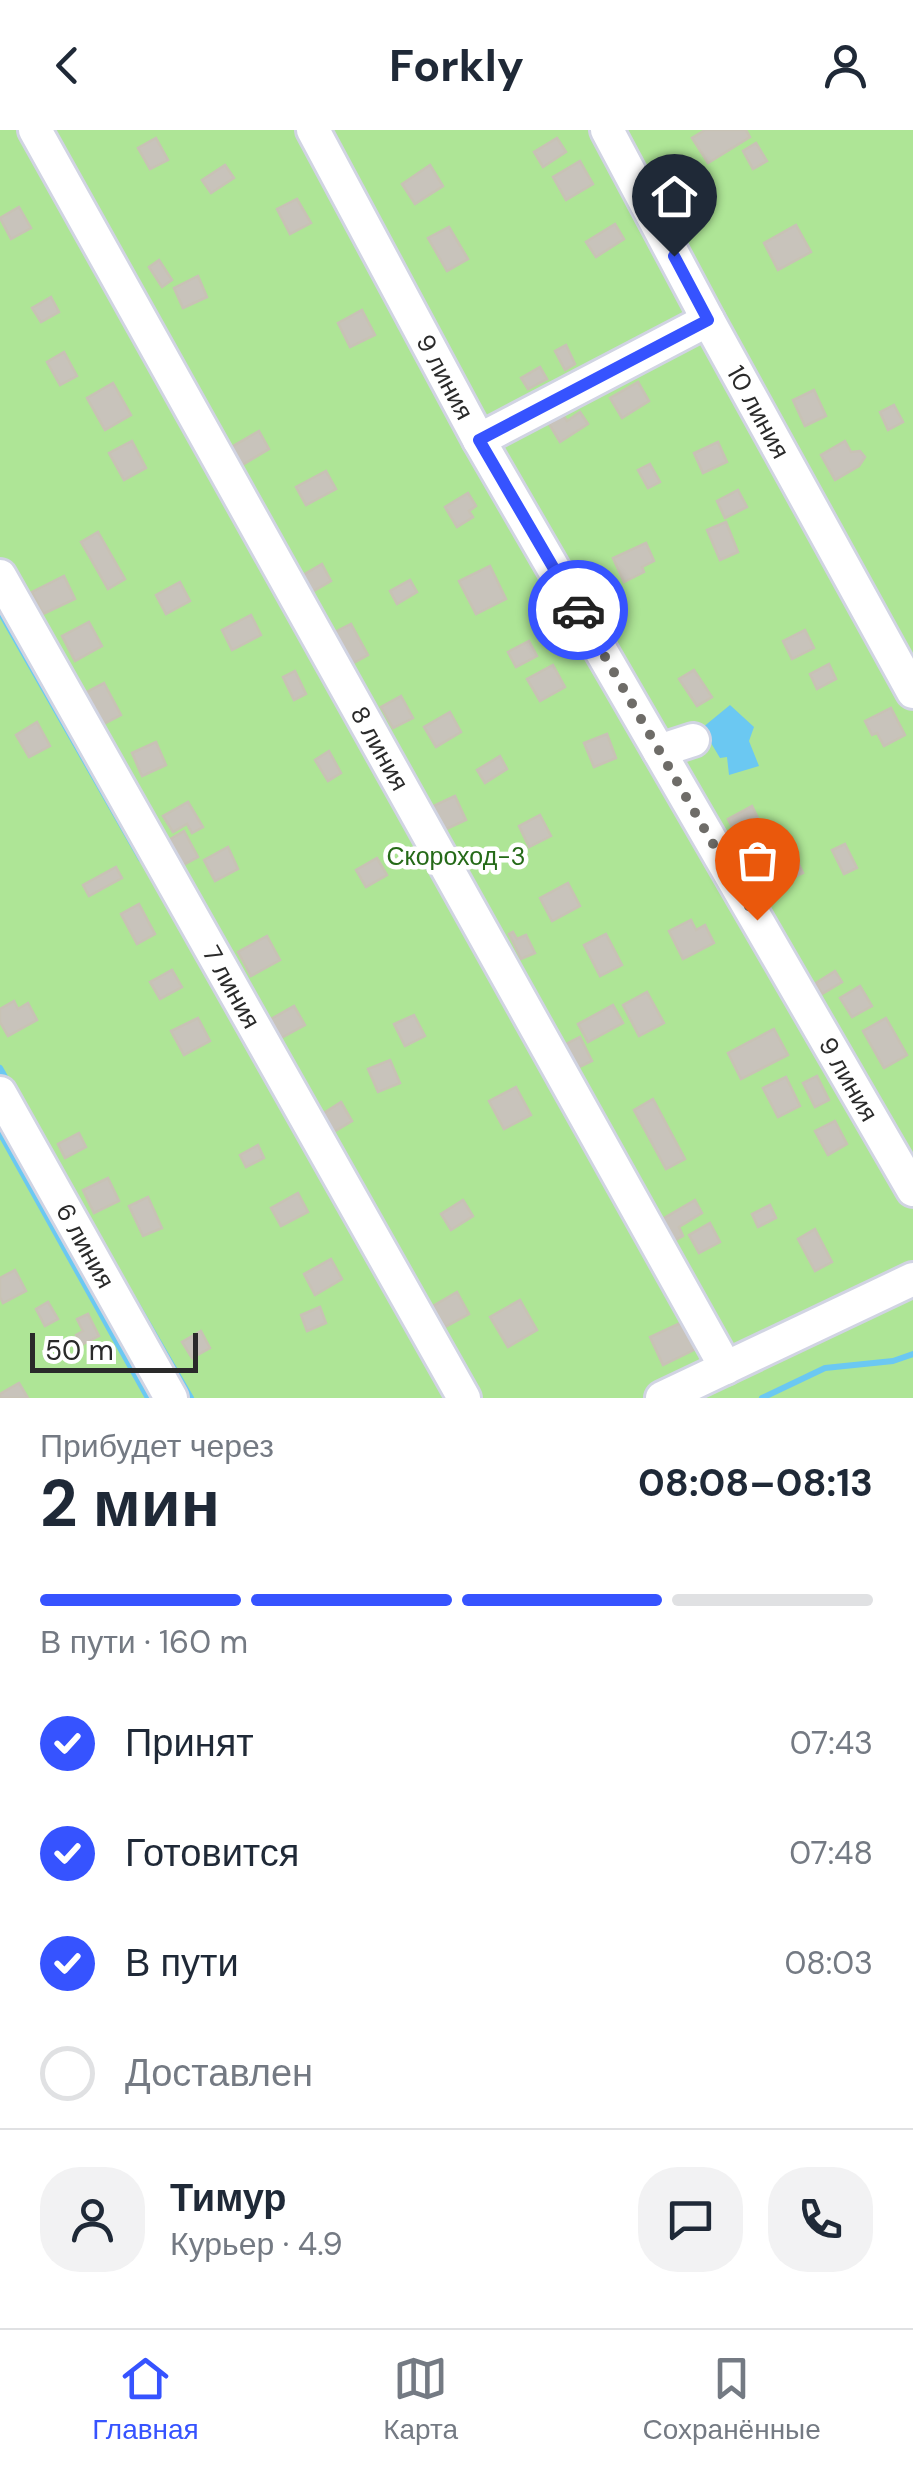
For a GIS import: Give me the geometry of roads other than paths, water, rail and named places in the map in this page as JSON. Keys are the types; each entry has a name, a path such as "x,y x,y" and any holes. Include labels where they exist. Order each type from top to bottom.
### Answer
{"street":[{"name":"8 линия","path":"34,130 726,1368"},
{"name":"9 линия","path":"313,130 479,440 913,1190"},
{"name":"10 линия","path":"607,130 913,692"},
{"path":"479,440 708,320"},
{"name":"7 линия","path":"0,576 464,1398"},
{"path":"659,752 693,740"},
{"name":"6 линия","path":"0,1093 172,1398"},
{"path":"662,1398 913,1279"}],"water":[{"path":"730,705 754,727 749,741 759,766 729,775 727,757 720,758 702,728"}],"waterway":[{"path":"0,612 141,859"},
{"path":"0,1068 9,1084"},
{"path":"0,1133 148,1398"},
{"path":"133,1298 191,1398"},
{"path":"762,1398 825,1368 893,1361 913,1354"}],"park label":[{"name":"Скороход-3","path":"456,856"}]}
